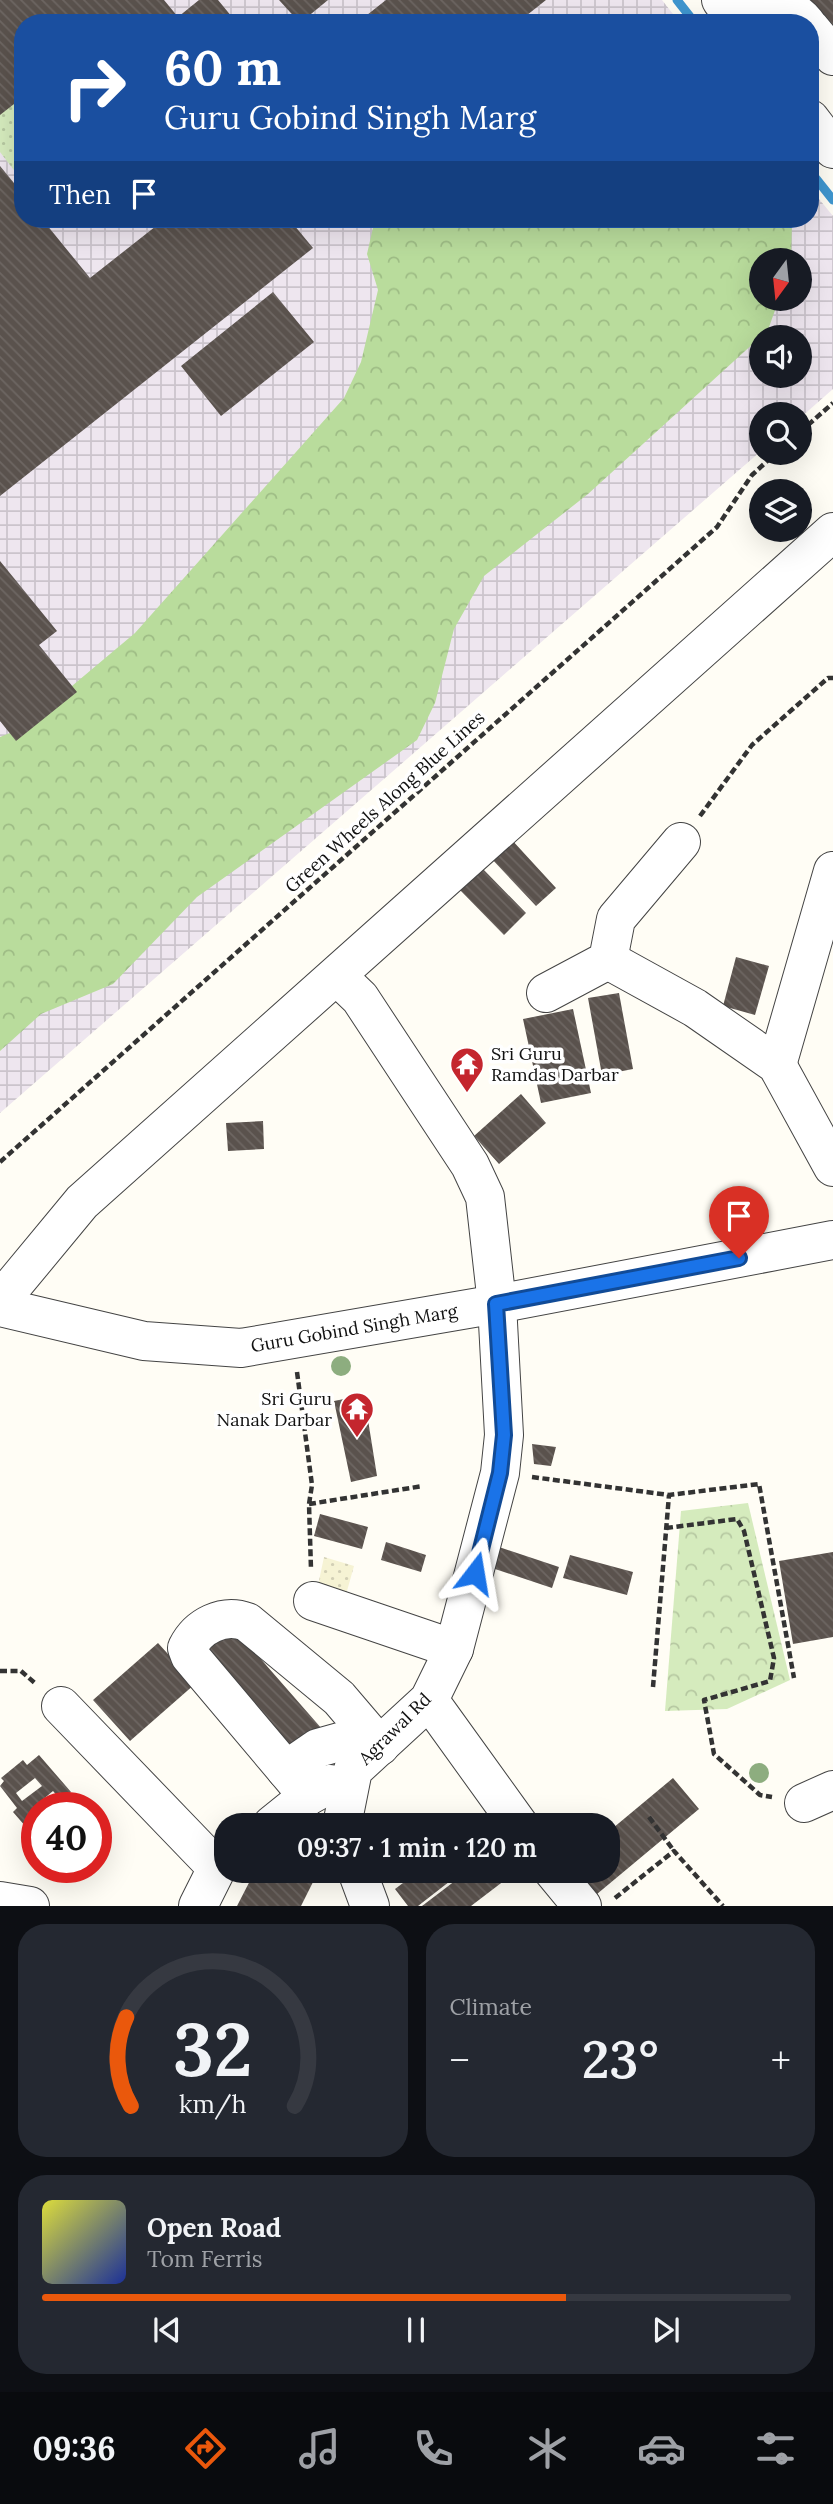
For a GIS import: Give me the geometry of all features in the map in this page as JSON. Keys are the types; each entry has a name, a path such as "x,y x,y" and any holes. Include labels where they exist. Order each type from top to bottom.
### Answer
{"street":[{"path":"758,0 781,5 800,14"},
{"path":"819,39 833,56"},
{"path":"819,131 833,149"},
{"path":"0,1301 82,1202 833,532"},
{"path":"608,960 616,919 681,842"},
{"path":"777,1065 833,871"},
{"path":"547,993 608,960"},
{"path":"608,960 695,1008 777,1065 833,1167"},
{"name":"Agrawal Rd","path":"337,976 360,998 470,1165 485,1197 496,1304 504,1435 500,1473 454,1649 429,1700 359,1748 345,1813"},
{"name":"Guru Gobind Singh Marg","path":"0,1307 144,1341 241,1348 496,1304 833,1240"},
{"path":"313,1601 454,1649"},
{"path":"279,1813 297,1783 359,1748 339,1698 247,1622 216,1620 191,1639 187,1648 190,1656 297,1783"},
{"path":"429,1700 510,1813"},
{"path":"61,1706 214,1858"},
{"path":"198,1906 214,1877"},
{"path":"361,1883 370,1906"},
{"path":"563,1883 582,1906"},
{"path":"0,1901 30,1906"}],"path":[{"path":"812,421 833,403"},
{"name":"Green Wheels Along Blue Lines","path":"0,1162 717,527 752,475 763,465"},
{"path":"681,842 752,745 828,678 833,678"},
{"path":"292,1340 312,1485 309,1504 313,1601"},
{"path":"500,1473 669,1495 759,1483 794,1678"},
{"path":"309,1504 423,1486"},
{"path":"653,1687 669,1495"},
{"path":"666,1528 737,1519 744,1531 774,1658 769,1681 705,1700 714,1754 760,1795 819,1796"},
{"path":"0,1671 21,1671 61,1706"},
{"path":"649,1817 674,1851 723,1906"},
{"path":"606,1906 674,1851"}],"shaded area":[{"path":"0,0 662,0 673,14 14,14 14,228 819,228 819,199 833,216 833,389 812,407 812,402 749,402 749,461 0,1113"},
{"path":"324,1557 354,1566 345,1598 317,1590"}],"green space":[{"path":"14,94 14,170 0,152 0,104"},
{"path":"373,228 792,228 791,248 749,248 749,312 774,312 770,325 749,325 749,347 588,494 484,576 454,629 435,703 417,740 197,897 113,984 41,1014 0,1051 0,737 22,728 135,633 344,398 361,362 378,290 367,254"},
{"path":"748,1503 790,1680 727,1709 665,1711 681,1511"}],"building":[{"path":"0,0 164,0 176,14 14,14 14,104 0,115"},
{"path":"199,0 218,0 230,14 182,14"},
{"path":"279,0 328,0 311,14 292,14"},
{"path":"386,0 546,0 528,14 368,14"},
{"path":"801,0 833,0 833,38 819,21 819,14 813,14"},
{"path":"0,166 14,183 14,228 49,228 90,278 154,228 296,228 313,248 0,496"},
{"path":"273,292 314,342 221,416 181,366"},
{"path":"0,561 57,631 39,645 77,692 16,741 0,721"},
{"path":"511,839 556,888 536,906 490,857"},
{"path":"482,868 526,913 504,935 459,889"},
{"path":"736,957 769,966 755,1015 723,1006"},
{"path":"619,993 633,1069 602,1075 588,998"},
{"path":"573,1009 591,1093 541,1103 523,1019"},
{"path":"521,1094 546,1123 499,1164 474,1136"},
{"path":"263,1121 264,1149 228,1151 226,1123"},
{"name":"Sri Guru Nanak Darbar","path":"364,1395 377,1476 351,1482 334,1401"},
{"path":"532,1444 556,1447 551,1466 534,1464"},
{"path":"320,1514 368,1527 362,1549 314,1536"},
{"path":"386,1542 426,1555 421,1572 381,1560"},
{"path":"499,1547 559,1567 552,1588 492,1568"},
{"path":"833,1552 833,1637 793,1644 779,1561"},
{"path":"570,1555 633,1572 627,1595 563,1578"},
{"path":"238,1633 329,1737 277,1758 198,1650"},
{"path":"158,1643 195,1684 130,1741 93,1700"},
{"path":"39,1755 71,1792 34,1792 42,1786 35,1778 16,1793 21,1800 21,1821 13,1812 17,1808 0,1786 4,1781 1,1778 23,1760 27,1765"},
{"path":"673,1778 699,1809 620,1875 620,1822"},
{"path":"249,1883 312,1883 301,1906 237,1906"},
{"path":"403,1883 448,1883 418,1906 408,1906 395,1889"},
{"path":"452,1883 501,1883 471,1906 422,1906"},
{"path":"587,1883 610,1883 597,1894"}],"waterway":[{"path":"677,0 688,14"},
{"path":"819,182 833,200"}],"place":[{"name":"Sri Guru Ramdas Darbar","path":"467,1094"},
{"name":"Sri Guru Nanak Darbar","path":"357,1439"}],"route":[{"path":"475,1573 500,1473 504,1435 496,1304 739,1258"}]}
